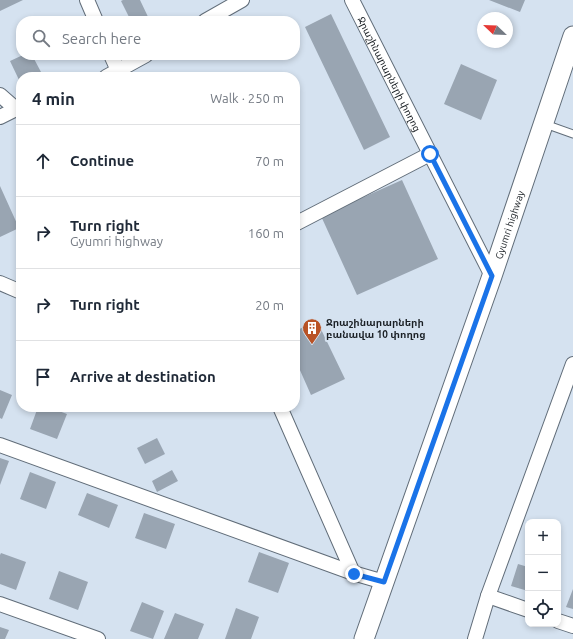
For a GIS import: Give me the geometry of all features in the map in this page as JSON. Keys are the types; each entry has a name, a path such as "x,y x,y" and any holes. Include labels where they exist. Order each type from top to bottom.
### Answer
{"main road":[{"name":"Gyumri highway","path":"364,639 492,276 573,36"}],"street":[{"path":"87,0 94,16"},
{"path":"214,16 242,0"},
{"name":"Ջրաշինարարների փողոց","path":"352,0 492,276"},
{"path":"112,60 114,72"},
{"path":"120,72 138,60"},
{"path":"0,95 16,107"},
{"path":"0,117 16,110"},
{"path":"300,221 430,154"},
{"path":"0,283 16,290"},
{"path":"475,639 488,596 573,364"},
{"path":"282,412 354,574"},
{"path":"0,445 354,574 384,582"},
{"path":"488,596 525,609"},
{"path":"0,604 98,639"},
{"path":"561,622 573,626"}],"lane":[{"path":"544,124 573,134"}],"building":[{"path":"0,0 23,0 0,11"},
{"path":"140,0 148,16 128,16 121,1"},
{"path":"489,0 525,0 520,12"},
{"path":"331,14 390,137 364,150 305,27"},
{"path":"16,58 16,60 35,60 41,72 16,72 16,74 10,61"},
{"path":"461,64 497,80 481,120 444,104"},
{"path":"402,180 438,259 357,295 321,216"},
{"path":"0,186 16,221 16,229 0,237"},
{"name":"Ջրաշինարարների բանավա 10 փողոց","path":"317,321 345,379 311,395 300,370 300,329"},
{"path":"0,390 12,395 2,419 0,418"},
{"path":"36,412 62,412 67,414 57,439 30,429"},
{"path":"157,438 165,454 145,464 137,448"},
{"path":"0,458 9,461 0,485"},
{"path":"172,470 178,481 157,492 152,481"},
{"path":"30,472 56,482 46,509 20,499"},
{"path":"87,493 118,505 109,528 78,515"},
{"path":"144,513 175,524 166,549 135,538"},
{"path":"259,552 289,563 278,593 248,582"},
{"path":"1,553 26,562 16,590 0,584"},
{"path":"518,564 525,566 525,590 511,586"},
{"path":"59,571 88,582 78,610 49,599"},
{"path":"573,589 573,609 566,607"},
{"path":"142,602 164,611 153,639 130,631"},
{"path":"236,608 259,617 251,639 225,639"},
{"path":"175,613 204,624 198,639 164,639"},
{"path":"0,627 9,630 5,639 0,639"}],"place":[{"name":"Ջրաշինարարների բանավա 10 փողոց","path":"312,345"}],"route":[{"path":"354,574 384,582 492,276 430,154"}]}
